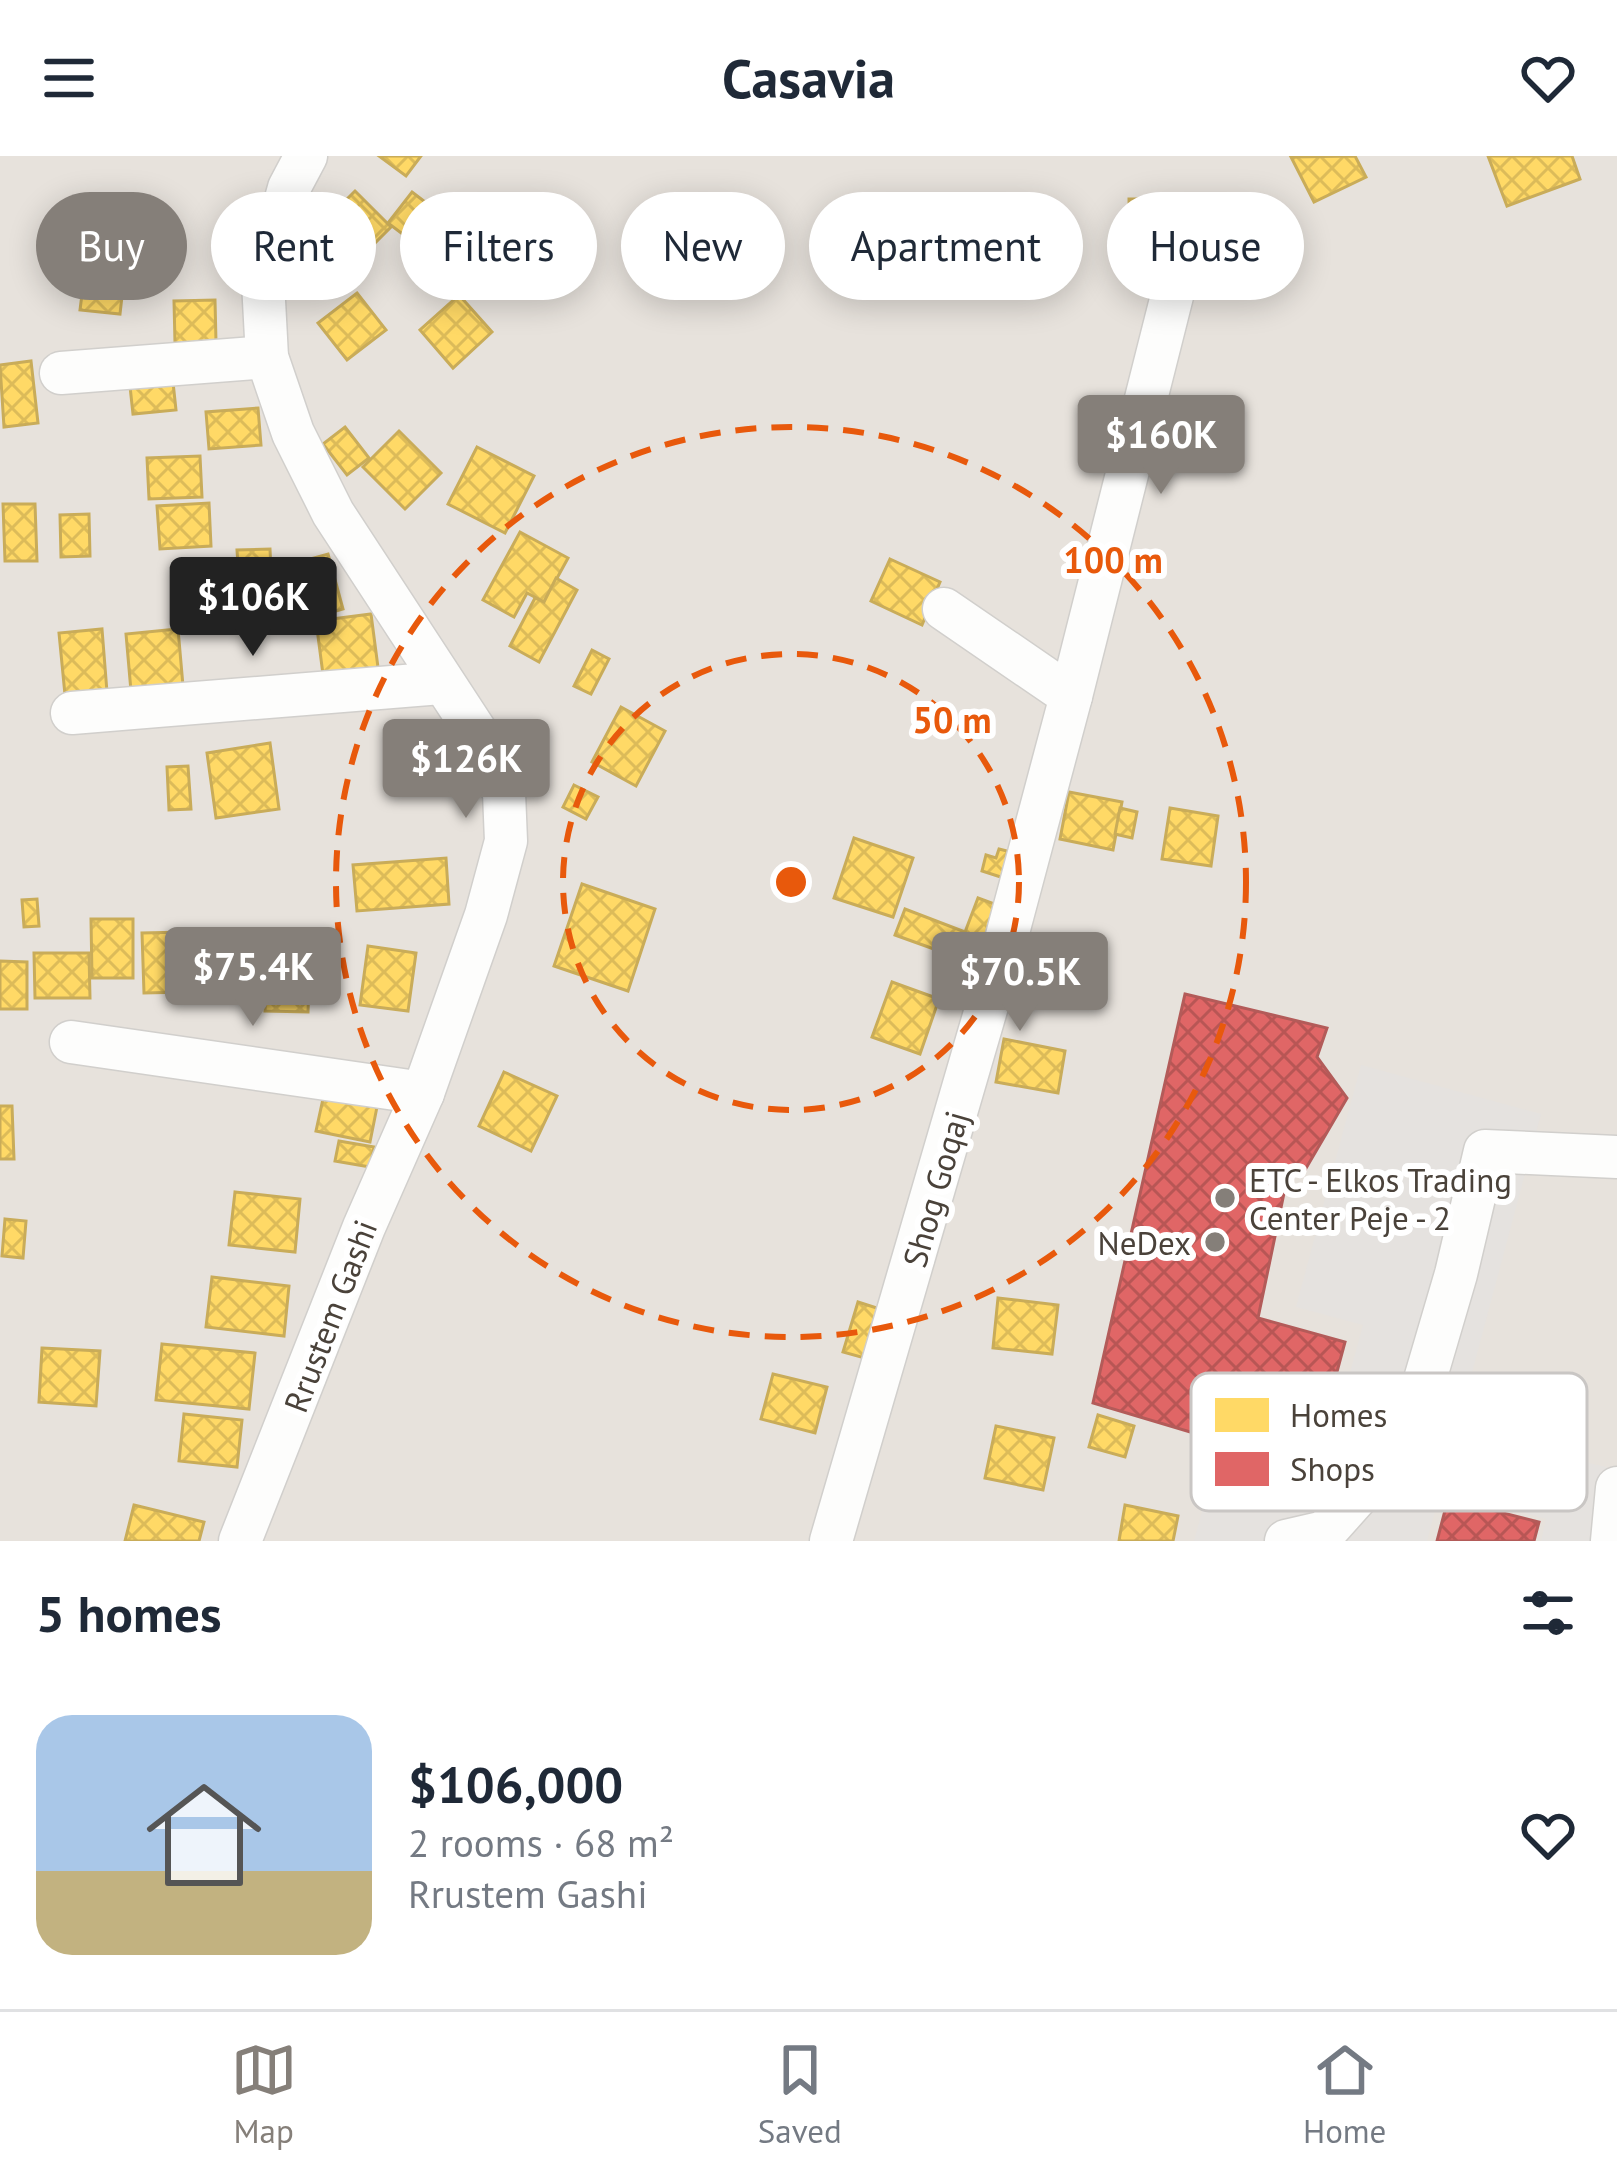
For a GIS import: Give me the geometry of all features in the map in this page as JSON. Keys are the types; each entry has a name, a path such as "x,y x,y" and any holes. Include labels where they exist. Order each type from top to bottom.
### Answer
{"street":[{"name":"Rrustem Gashi","path":"240,1541 364,1227 423,1093 506,841 504,793 478,735 333,513 292,433 267,357 263,282 290,188 306,156"},
{"name":"Shog Goqaj","path":"831,1541 1003,951 1171,300"},
{"path":"61,373 267,357"},
{"path":"944,609 1071,696"},
{"path":"73,713 441,683"},
{"path":"71,1042 423,1093"},
{"path":"1427,1373 1485,1151 1617,1156"},
{"path":"1604,1540 1617,1488"},
{"path":"1286,1541 1325,1532 1344,1511"}],"shaded area":[{"path":"0,156 1617,156 1617,1541 0,1541"},
{"path":"1361,1065 1541,1114 1472,1373 1350,1373 1363,1325 1296,1307"},
{"path":"1587,1463 1607,1467 1601,1541 1541,1541 1546,1519 1518,1511 1587,1511"},
{"path":"1202,1511 1435,1511 1427,1541 1194,1541"}],"building: Homes":[{"path":"379,156 421,156 406,176"},
{"path":"1355,156 1366,177 1314,202 1291,157"},
{"path":"1488,156 1572,156 1580,179 1507,206"},
{"path":"400,208 400,232 388,223"},
{"path":"376,212 391,227 376,242"},
{"path":"81,300 122,300 120,314 80,310"},
{"path":"215,300 216,342 175,343 174,301"},
{"path":"348,300 362,300 386,330 347,360 318,323"},
{"path":"453,300 463,300 492,332 453,368 420,330"},
{"path":"31,361 38,423 4,427 0,365"},
{"path":"172,373 176,410 133,414 129,377"},
{"path":"258,408 261,445 209,449 206,412"},
{"path":"345,427 369,458 347,475 323,444"},
{"path":"399,431 441,473 405,509 363,467"},
{"path":"477,447 534,476 505,533 448,504"},
{"path":"200,456 202,497 149,499 147,458"},
{"path":"209,503 211,546 160,549 157,506"},
{"path":"3,504 35,504 37,561 5,561"},
{"path":"89,514 90,556 61,557 60,515"},
{"path":"520,532 568,558 544,602 527,593 514,617 483,600"},
{"path":"270,549 272,592 240,594 237,550"},
{"path":"328,554 343,609 287,625 274,569"},
{"path":"890,559 940,582 922,625 871,601"},
{"path":"556,578 577,590 539,662 510,646 535,598 544,602"},
{"path":"241,611 256,613 254,632 239,631"},
{"path":"371,614 379,675 324,682 316,621"},
{"path":"102,629 107,692 65,695 59,633"},
{"path":"178,629 183,686 131,691 126,634"},
{"path":"592,650 609,659 591,694 574,686"},
{"path":"621,707 665,731 636,786 592,762"},
{"path":"270,743 279,809 216,818 207,753"},
{"path":"188,766 191,809 169,810 167,767"},
{"path":"574,785 598,797 586,819 563,807"},
{"path":"1069,792 1122,802 1113,850 1060,839"},
{"path":"1120,808 1137,812 1132,838 1115,834"},
{"path":"1170,808 1218,816 1211,866 1162,859"},
{"path":"854,838 913,858 893,917 834,898"},
{"path":"999,849 1015,853 1007,879 982,871 986,855 996,858"},
{"path":"446,858 449,904 357,911 353,865"},
{"path":"582,884 655,909 628,991 554,966"},
{"path":"978,898 1005,908 984,967 895,935 905,909 965,932"},
{"path":"37,899 39,926 24,927 22,900"},
{"path":"91,919 133,919 133,978 92,978"},
{"path":"185,932 187,992 144,993 142,933"},
{"path":"259,937 259,996 215,996 215,938"},
{"path":"368,946 416,953 408,1011 360,1005"},
{"path":"34,953 89,953 90,998 35,998"},
{"path":"267,954 310,955 308,1012 265,1011"},
{"path":"959,960 984,967 973,1009 948,1002"},
{"path":"0,961 27,962 27,1009 0,1009"},
{"path":"892,982 939,999 920,1054 872,1037"},
{"path":"1004,1039 1065,1051 1058,1093 996,1082"},
{"path":"504,1072 557,1096 531,1151 479,1126"},
{"path":"326,1085 379,1097 370,1142 316,1131"},
{"path":"0,1106 12,1106 14,1159 0,1159"},
{"path":"339,1141 374,1147 370,1167 335,1161"},
{"path":"235,1192 300,1199 295,1252 229,1245"},
{"path":"5,1219 26,1221 23,1258 2,1256"},
{"path":"212,1277 289,1286 284,1336 206,1327"},
{"path":"998,1298 1058,1305 1052,1354 993,1348"},
{"path":"858,1302 883,1310 868,1359 843,1352"},
{"path":"162,1344 255,1353 249,1409 156,1400"},
{"path":"42,1348 100,1351 96,1406 39,1402"},
{"path":"773,1374 827,1387 815,1433 761,1419"},
{"path":"184,1414 242,1420 237,1467 179,1461"},
{"path":"1098,1415 1134,1426 1125,1457 1089,1447"},
{"path":"996,1426 1054,1438 1043,1490 985,1478"},
{"path":"134,1505 204,1522 199,1541 125,1541"},
{"path":"1125,1505 1178,1516 1173,1541 1119,1541"}],"building: Shops":[{"path":"1185,994 1327,1028 1317,1057 1347,1098 1305,1170 1288,1174 1258,1318 1345,1342 1337,1373 1191,1373 1191,1432 1093,1403"},
{"path":"1445,1511 1495,1511 1539,1522 1534,1541 1437,1541"}],"place":[{"name":"ETC - Elkos Trading Center Peje - 2","path":"1225,1198"},
{"name":"NeDex","path":"1215,1242"}]}
